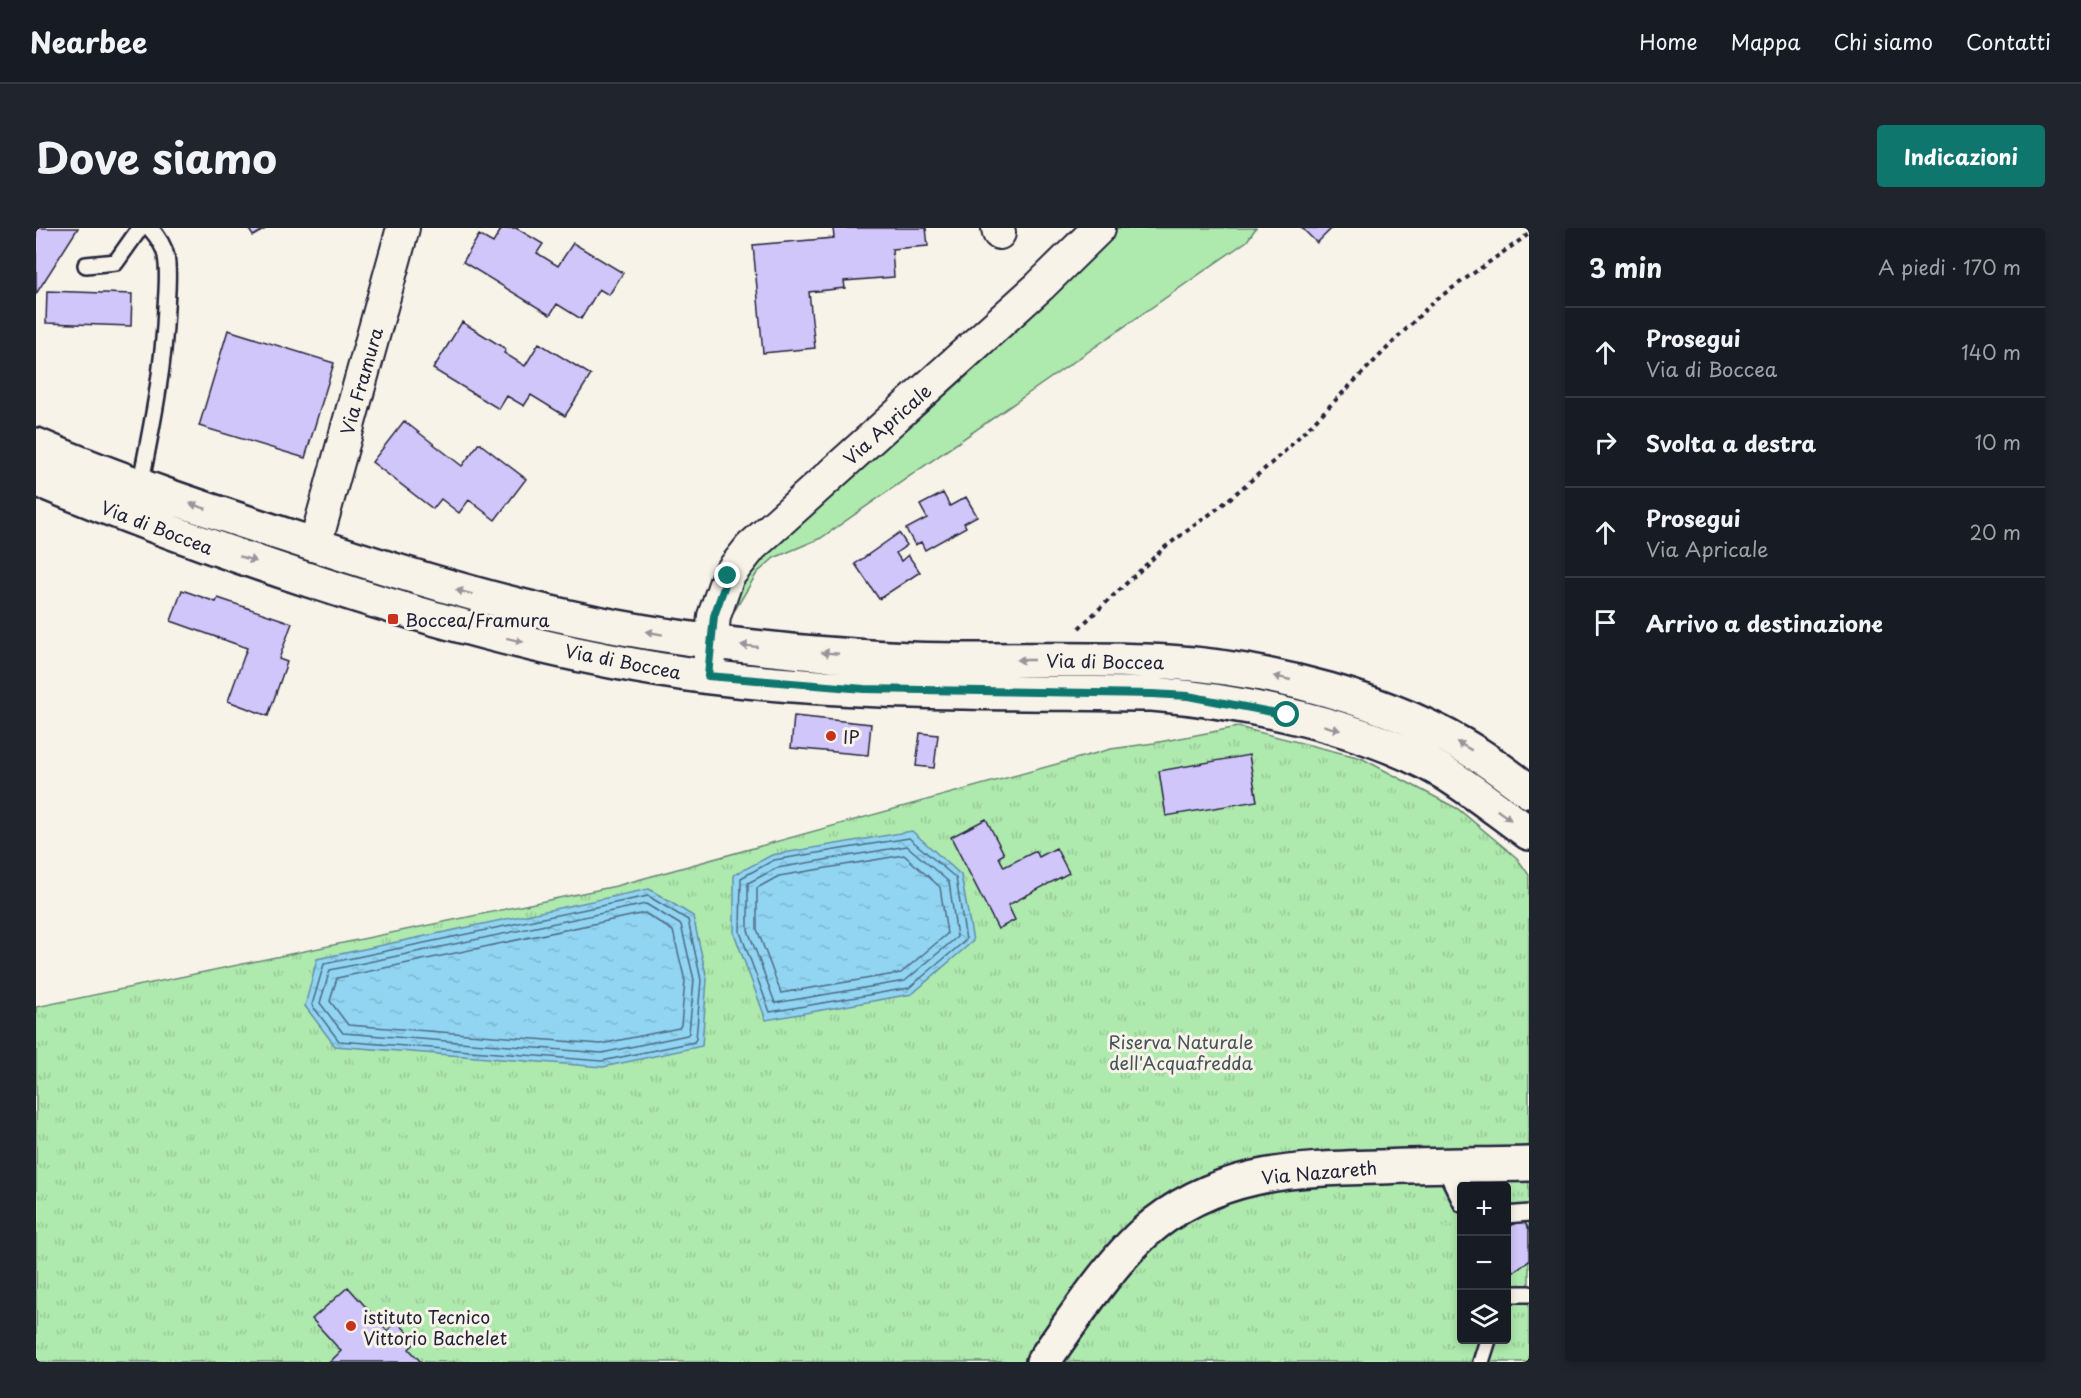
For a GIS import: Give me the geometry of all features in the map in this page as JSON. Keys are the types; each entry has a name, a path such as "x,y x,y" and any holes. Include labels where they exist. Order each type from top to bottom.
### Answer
{"main road":[{"name":"Via di Boccea","path":"36,445 140,486 458,590 624,628 712,642 910,658 1154,661 1252,671 1312,686 1408,718 1478,754 1529,791"},
{"name":"Via di Boccea","path":"36,479 199,543 397,609 534,644 607,659 708,676 864,689 1152,694 1217,701 1287,715 1377,742 1407,754 1443,772 1529,833"},
{"name":"Via Nazareth","path":"1043,1362 1105,1277 1134,1243 1162,1218 1201,1194 1228,1184 1282,1172 1322,1168 1529,1164"}],"street":[{"name":"Via Framura","path":"315,545 403,228"},
{"path":"395,258 426,228"},
{"name":"Via Apricale","path":"708,676 714,616 728,576 751,547 1040,286 1099,228"}],"lane":[{"path":"86,265 116,262 140,228"},
{"path":"140,486 162,371 167,289 166,255 150,228"},
{"path":"1443,1165 1457,1195"},
{"path":"1511,1215 1529,1213"},
{"path":"1481,1362 1487,1344"}],"path":[{"path":"1069,660 1076,630 1165,547 1221,506 1282,454 1434,301 1529,234"}],"green space":[{"path":"1116,228 1256,228 1247,241 821,538 774,558 757,573 735,610 739,586 749,569 976,368"},
{"name":"Riserva Naturale dell'Acquafredda","path":"1238,727 1361,758 1458,809 1517,858 1529,875 1529,1362 36,1362 36,1007 616,886 1111,749"}],"water":[{"path":"912,831 961,875 973,941 912,994 766,1020 734,933 734,875 772,855"},
{"path":"649,889 693,916 707,979 702,1046 603,1067 335,1046 305,1006 317,959"}],"building":[{"path":"36,228 78,228 36,294"},
{"path":"248,228 267,228 253,236"},
{"path":"502,228 516,228 543,244 537,253 558,266 573,243 623,273 609,295 599,289 581,319 557,304 550,315 463,262 479,235 493,243"},
{"path":"833,228 926,228 928,246 892,249 894,277 844,281 845,288 809,292 815,348 763,353 753,245 834,238"},
{"path":"1302,228 1332,228 1317,243"},
{"path":"47,291 132,294 131,326 46,323"},
{"path":"462,322 506,349 504,353 525,366 539,343 591,375 565,416 531,395 524,406 507,396 499,409 433,369"},
{"path":"228,330 334,363 305,458 199,426"},
{"path":"404,421 462,466 479,443 526,479 495,520 469,500 459,513 441,499 433,509 372,462"},
{"path":"943,493 950,506 966,497 977,516 964,523 966,527 925,550 921,542 915,545 906,529 927,518 920,505"},
{"path":"899,533 907,545 896,553 901,561 908,555 920,572 879,599 855,564"},
{"path":"182,590 216,602 218,598 292,623 279,659 287,662 268,716 228,701 247,648 171,621"},
{"name":"IP","path":"794,716 871,724 868,755 791,748"},
{"path":"920,733 938,735 934,768 916,766"},
{"path":"1249,755 1257,801 1166,816 1159,771"},
{"path":"986,819 1004,854 999,857 1004,867 1036,851 1039,857 1056,848 1069,873 1008,905 1015,920 998,929 951,837"},
{"path":"1522,1219 1529,1229 1529,1261 1514,1272 1511,1268 1511,1226"},
{"name":"istituto Tecnico Vittorio Bachelet","path":"348,1287 387,1331 397,1321 416,1342 409,1349 421,1362 330,1362 341,1351 312,1319"}],"place":[{"name":"Boccea/Framura","path":"393,619"},
{"name":"IP","path":"831,736"},
{"name":"istituto Tecnico Vittorio Bachelet","path":"351,1326"}],"route":[{"path":"728,576 714,616 708,676 864,689 1188,696 1287,715"}]}
